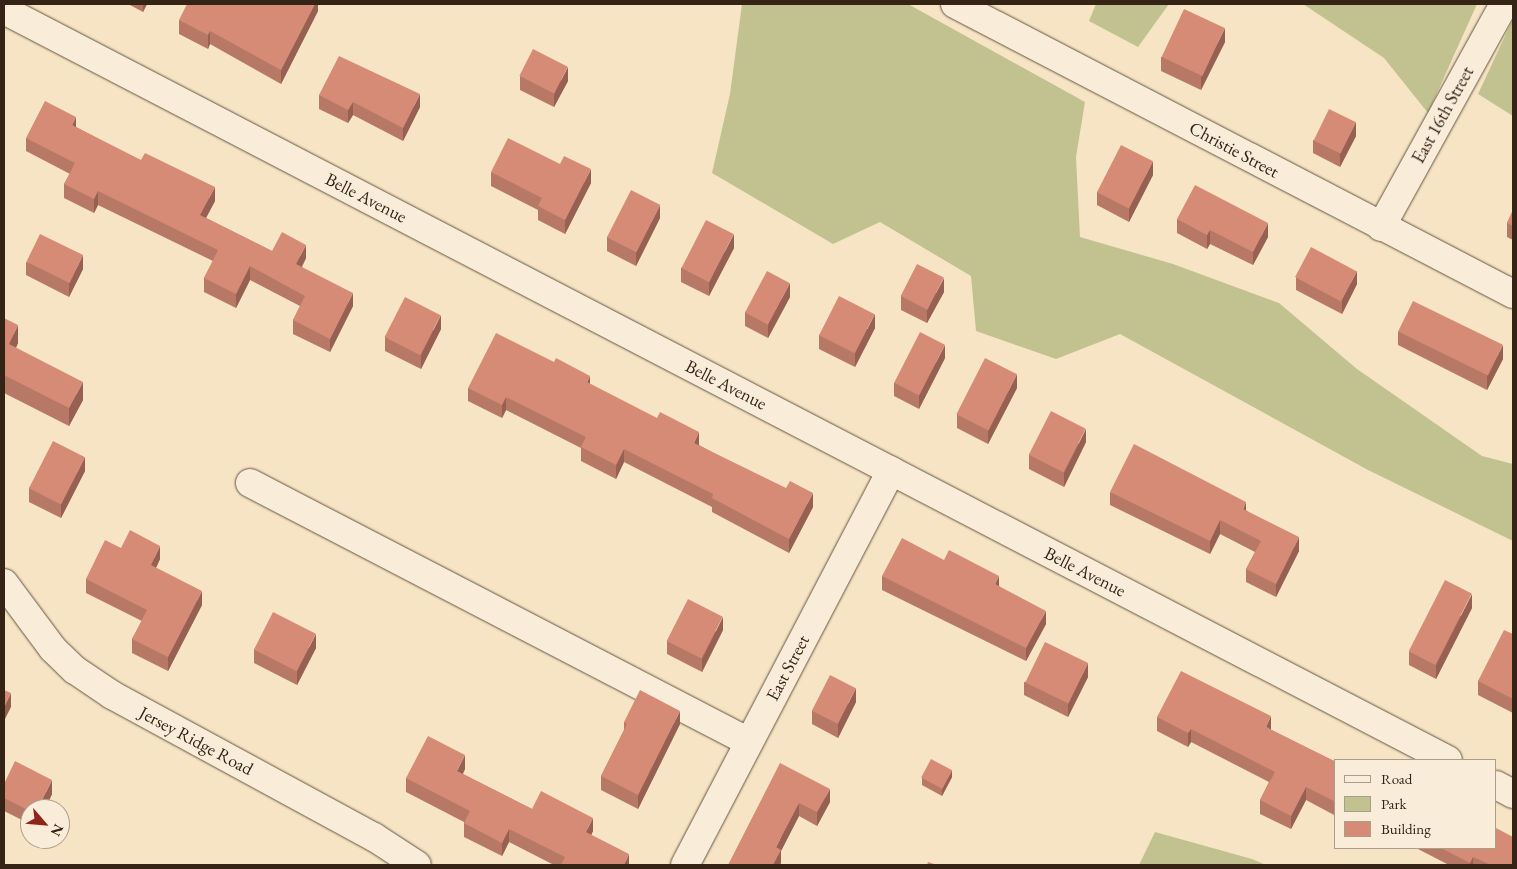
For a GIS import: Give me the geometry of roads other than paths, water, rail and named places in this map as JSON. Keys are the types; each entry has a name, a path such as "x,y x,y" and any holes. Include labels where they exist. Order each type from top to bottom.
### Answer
{"street":[{"name":"Christie Street","path":"955,4 1513,294"},
{"name":"East 16th Street","path":"1382,227 1504,4"},
{"name":"Belle Avenue","path":"4,10 1446,759"},
{"name":"East Street","path":"685,865 891,471"},
{"path":"250,483 749,742"},
{"name":"Jersey Ridge Road","path":"4,583 53,649 75,670 112,695 374,837 417,865"},
{"path":"1497,786 1513,794"}]}
